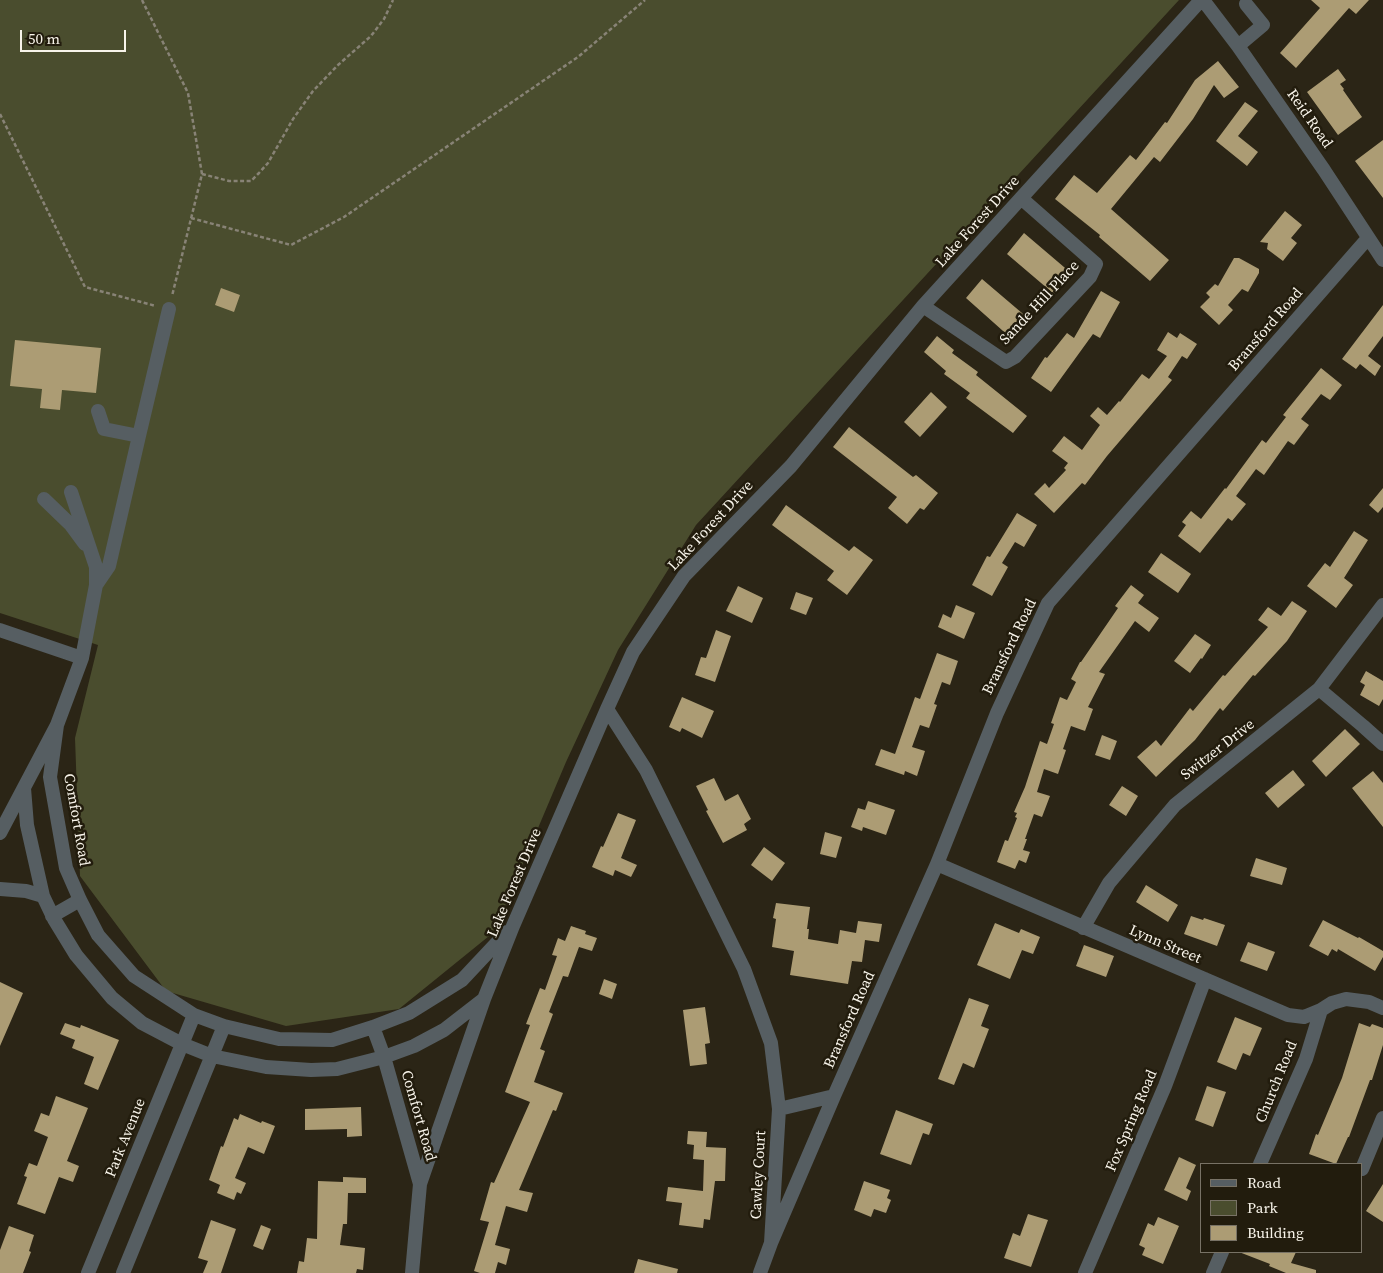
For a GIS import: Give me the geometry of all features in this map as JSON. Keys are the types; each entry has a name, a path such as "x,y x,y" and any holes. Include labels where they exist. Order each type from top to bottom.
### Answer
{"street":[{"name":"Reid Road","path":"1202,0 1238,46 1383,259"},
{"name":"Lake Forest Drive","path":"412,1273 420,1184 484,999 513,926 633,652 684,576 791,466 923,306 1202,0"},
{"path":"1238,46 1263,25 1246,4"},
{"name":"Sande Hill Place","path":"923,306 1006,362 1015,357 1090,277 1096,264 1021,198"},
{"name":"Bransford Road","path":"760,1273 834,1096 937,864 997,713 1048,604 1368,238"},
{"path":"96,585 109,566 170,309"},
{"path":"98,411 104,429 140,436"},
{"name":"Comfort Road","path":"71,492 93,554 96,567 96,585 82,658 57,725 24,788 27,825 43,896 52,916 76,955 112,998 142,1023 182,1044 212,1056 266,1066 311,1070 337,1069 384,1057 414,1046 444,1030 484,999"},
{"path":"44,498 71,525 93,554"},
{"name":"Switzer Drive","path":"1083,928 1109,883 1175,805 1319,689 1383,605"},
{"path":"0,630 82,658"},
{"path":"1319,689 1383,744"},
{"path":"607,709 646,770 744,970 771,1043 778,1109 834,1096"},
{"name":"Comfort Road","path":"57,725 50,777 66,868 80,900 98,934 134,976 194,1015 224,1026 279,1039 332,1040 409,1013 462,980 513,926"},
{"path":"0,833 24,788"},
{"name":"Lynn Street","path":"937,864 1288,1015 1304,1017 1332,1003 1346,999 1369,1002 1383,1008"},
{"path":"0,889 26,891 43,896"},
{"path":"52,916 80,900"},
{"name":"Fox Spring Road","path":"1085,1273 1165,1086 1205,979"},
{"name":"Church Road","path":"1260,1163 1306,1059 1321,1010"},
{"name":"Park Avenue","path":"88,1273 194,1015"},
{"path":"123,1273 224,1026"},
{"name":"Comfort Road","path":"373,1027 384,1057 420,1184"},
{"name":"Cawley Court","path":"771,1243 778,1109"},
{"path":"1363,1167 1383,1118"},
{"path":"1213,1273 1222,1253"}],"path":[{"path":"0,114 85,287 170,309 202,174 188,93 142,0"},
{"path":"202,174 228,181 251,181 268,163 293,119 313,91 338,65 371,36 384,20 393,0"},
{"path":"191,218 291,245 344,217 578,57 645,0"}],"green space":[{"path":"0,0 1179,0 696,525 618,650 566,762 494,932 399,1009 286,1026 166,991 80,876 75,738 98,645 0,613"}],"building":[{"path":"1311,0 1369,0 1356,14 1349,8 1296,68 1280,53 1320,8"},
{"path":"1218,61 1239,87 1224,98 1214,85 1193,119 1160,162 1154,157 1111,209 1169,260 1150,281 1099,237 1100,235 1055,199 1074,175 1097,193 1130,155 1136,160 1165,122 1167,123 1195,80"},
{"path":"1338,69 1346,80 1340,84 1343,90 1362,117 1338,135 1307,92"},
{"path":"1245,102 1258,111 1238,136 1258,152 1247,166 1216,141"},
{"path":"1383,140 1383,198 1355,161"},
{"path":"1285,211 1302,225 1291,238 1297,243 1283,261 1267,249 1268,243 1260,242"},
{"path":"1024,233 1071,273 1054,294 1007,254"},
{"path":"1234,258 1239,258 1259,269 1259,273 1248,292 1242,289 1228,305 1233,310 1219,325 1200,307 1210,297 1206,293 1215,284 1218,286"},
{"path":"982,279 1029,319 1012,339 966,298"},
{"path":"221,288 240,295 234,312 215,305"},
{"path":"1101,291 1120,302 1100,338 1093,334 1051,392 1031,378 1045,357 1047,358 1067,333 1074,338"},
{"path":"1383,305 1383,336 1368,356 1381,366 1375,376 1360,364 1356,369 1342,359"},
{"path":"1168,332 1177,338 1180,333 1197,344 1187,359 1182,356 1168,377 1172,380 1107,456 1085,485 1082,483 1054,513 1034,494 1045,483 1049,488 1066,470 1064,468 1068,463 1052,451 1064,436 1082,450 1100,425 1090,416 1098,407 1107,415 1142,374 1149,379 1167,356 1157,350"},
{"path":"937,336 954,350 952,353 978,372 976,375 1027,416 1013,433 966,398 970,393 944,374 946,371 924,352"},
{"path":"15,340 101,348 96,393 62,390 60,410 40,408 42,389 10,386"},
{"path":"1321,368 1342,385 1330,400 1321,394 1301,419 1309,425 1294,445 1288,441 1264,475 1256,469 1236,496 1246,504 1232,521 1228,518 1200,553 1178,536 1186,525 1182,522 1191,511 1201,519 1262,440 1266,443 1286,417 1283,415"},
{"path":"931,392 947,407 920,437 904,422"},
{"path":"849,427 913,477 916,475 938,493 924,510 920,508 907,524 888,508 897,497 833,447"},
{"path":"1383,488 1383,507 1378,513 1369,505"},
{"path":"786,505 849,551 854,546 873,560 847,595 827,580 834,571 772,525"},
{"path":"1017,513 1037,525 1024,547 1015,542 1002,563 1008,567 992,596 972,585 987,556 990,557"},
{"path":"1354,531 1368,540 1344,578 1353,585 1336,608 1307,586 1325,563 1330,567"},
{"path":"1161,553 1191,574 1178,593 1148,572"},
{"path":"1131,585 1144,595 1138,603 1159,618 1149,632 1135,621 1099,672 1105,674 1088,707 1093,709 1085,731 1071,726 1063,749 1066,750 1058,774 1044,769 1037,792 1050,796 1042,817 1034,814 1025,839 1027,839 1023,850 1030,852 1026,863 1019,860 1015,869 997,862 1005,840 1008,841 1017,818 1015,817 1017,813 1014,812 1025,787 1040,741 1047,744 1054,724 1051,723 1060,697 1067,700 1076,682 1071,679 1080,662 1118,608 1115,606"},
{"path":"738,586 763,598 752,623 726,611"},
{"path":"796,592 813,598 806,615 790,609"},
{"path":"1292,601 1307,611 1287,641 1255,676 1253,675 1223,711 1220,708 1195,740 1156,777 1137,757 1156,740 1161,746 1190,708 1193,711 1223,675 1225,676 1268,627 1258,620 1268,607 1281,616"},
{"path":"956,605 975,613 964,639 938,627 943,614 951,618"},
{"path":"716,630 731,636 715,682 695,675 701,657 706,658"},
{"path":"1195,634 1211,645 1190,673 1174,661"},
{"path":"937,653 958,661 950,685 942,682 934,704 937,705 929,728 920,725 912,747 925,751 917,776 905,771 904,775 875,765 881,749 895,754 915,697 920,699"},
{"path":"1366,671 1383,681 1383,699 1379,706 1360,695 1365,685 1360,682"},
{"path":"682,697 714,711 702,738 682,728 680,732 669,727"},
{"path":"1345,729 1360,744 1326,777 1312,761"},
{"path":"1102,735 1117,741 1110,760 1095,755"},
{"path":"1293,770 1305,785 1278,808 1265,793"},
{"path":"1373,771 1383,783 1383,827 1352,788"},
{"path":"714,778 725,801 738,794 751,819 744,824 747,830 723,843 706,811 708,810 696,786"},
{"path":"1122,786 1138,796 1126,816 1109,805"},
{"path":"868,801 895,810 886,835 863,827 862,831 851,827 858,808 865,810"},
{"path":"618,813 636,820 621,858 637,865 631,877 615,870 613,876 592,867"},
{"path":"825,832 842,837 836,858 820,854"},
{"path":"764,847 785,863 772,881 751,865"},
{"path":"1256,858 1287,868 1282,885 1250,876"},
{"path":"1146,885 1178,905 1168,922 1136,902"},
{"path":"776,903 810,907 807,929 809,929 808,939 838,944 840,930 856,933 858,921 882,924 879,942 865,940 862,962 852,961 848,984 790,975 794,951 772,947 776,919 773,918"},
{"path":"1191,916 1225,925 1217,946 1184,934"},
{"path":"1323,920 1383,951 1383,957 1375,971 1338,949 1337,952 1332,949 1328,956 1309,946"},
{"path":"995,923 1019,933 1021,929 1040,937 1033,954 1022,950 1010,979 977,965"},
{"path":"571,926 586,931 585,934 597,938 592,951 579,947 568,977 563,976 549,1012 553,1014 540,1049 545,1051 534,1082 563,1093 556,1111 553,1110 519,1190 533,1193 527,1212 506,1206 495,1245 510,1249 506,1265 498,1262 495,1273 480,1273 474,1271 489,1222 480,1220 491,1182 494,1183 530,1102 505,1092 530,1025 526,1024 540,988 545,990 557,956 552,955 558,938 565,941"},
{"path":"1248,942 1275,952 1267,971 1240,961"},
{"path":"1084,945 1114,956 1106,977 1076,966"},
{"path":"604,979 617,984 612,999 599,994"},
{"path":"0,982 23,993 0,1046"},
{"path":"969,998 989,1005 981,1026 989,1029 974,1068 963,1063 954,1085 938,1079"},
{"path":"705,1007 710,1043 705,1044 707,1064 690,1066 683,1010"},
{"path":"1235,1017 1262,1028 1250,1056 1243,1053 1236,1070 1217,1062"},
{"path":"65,1023 80,1028 81,1025 119,1040 98,1090 84,1084 94,1057 72,1048 75,1040 60,1034"},
{"path":"1359,1023 1370,1027 1372,1024 1383,1028 1383,1045 1372,1080 1370,1080 1349,1137 1336,1163 1333,1163 1309,1154 1316,1134 1318,1135 1342,1078"},
{"path":"1207,1086 1226,1092 1213,1127 1195,1120"},
{"path":"56,1096 88,1108 67,1161 79,1166 73,1182 59,1177 45,1214 17,1204 27,1177 24,1176 29,1163 37,1166 48,1137 34,1131 41,1113 49,1116"},
{"path":"361,1107 362,1136 347,1137 347,1129 305,1130 305,1109"},
{"path":"896,1110 933,1124 929,1135 923,1133 911,1165 880,1154"},
{"path":"240,1114 261,1123 262,1121 275,1126 264,1154 248,1147 235,1178 246,1183 241,1194 237,1192 234,1200 217,1193 220,1185 209,1180 221,1146 223,1147 234,1118 238,1120"},
{"path":"688,1131 707,1132 706,1147 726,1148 725,1181 715,1181 710,1220 704,1219 703,1228 679,1225 682,1203 666,1201 668,1187 703,1191 704,1160 693,1159 694,1145 687,1144"},
{"path":"1179,1157 1196,1165 1186,1188 1191,1191 1187,1201 1164,1190"},
{"path":"343,1177 366,1178 366,1193 348,1193 347,1224 343,1224 340,1245 365,1248 363,1270 357,1269 356,1273 297,1273 299,1261 304,1262 307,1238 317,1239 318,1181 343,1182"},
{"path":"864,1181 890,1190 887,1198 891,1200 886,1213 874,1209 871,1217 854,1210"},
{"path":"1383,1184 1383,1222 1366,1211"},
{"path":"1028,1214 1048,1220 1031,1267 1004,1258 1013,1233 1020,1236"},
{"path":"1158,1217 1179,1226 1163,1264 1142,1255 1145,1248 1139,1245 1148,1223 1154,1226"},
{"path":"211,1220 236,1229 221,1273 203,1273 208,1261 198,1258"},
{"path":"261,1225 271,1229 263,1250 253,1246"},
{"path":"9,1226 34,1235 29,1251 31,1252 23,1273 0,1273 0,1250"},
{"path":"1242,1253 1296,1253 1291,1263 1316,1270 1316,1273 1286,1273 1269,1266 1270,1264"},
{"path":"638,1259 678,1269 677,1273 634,1273"}]}
